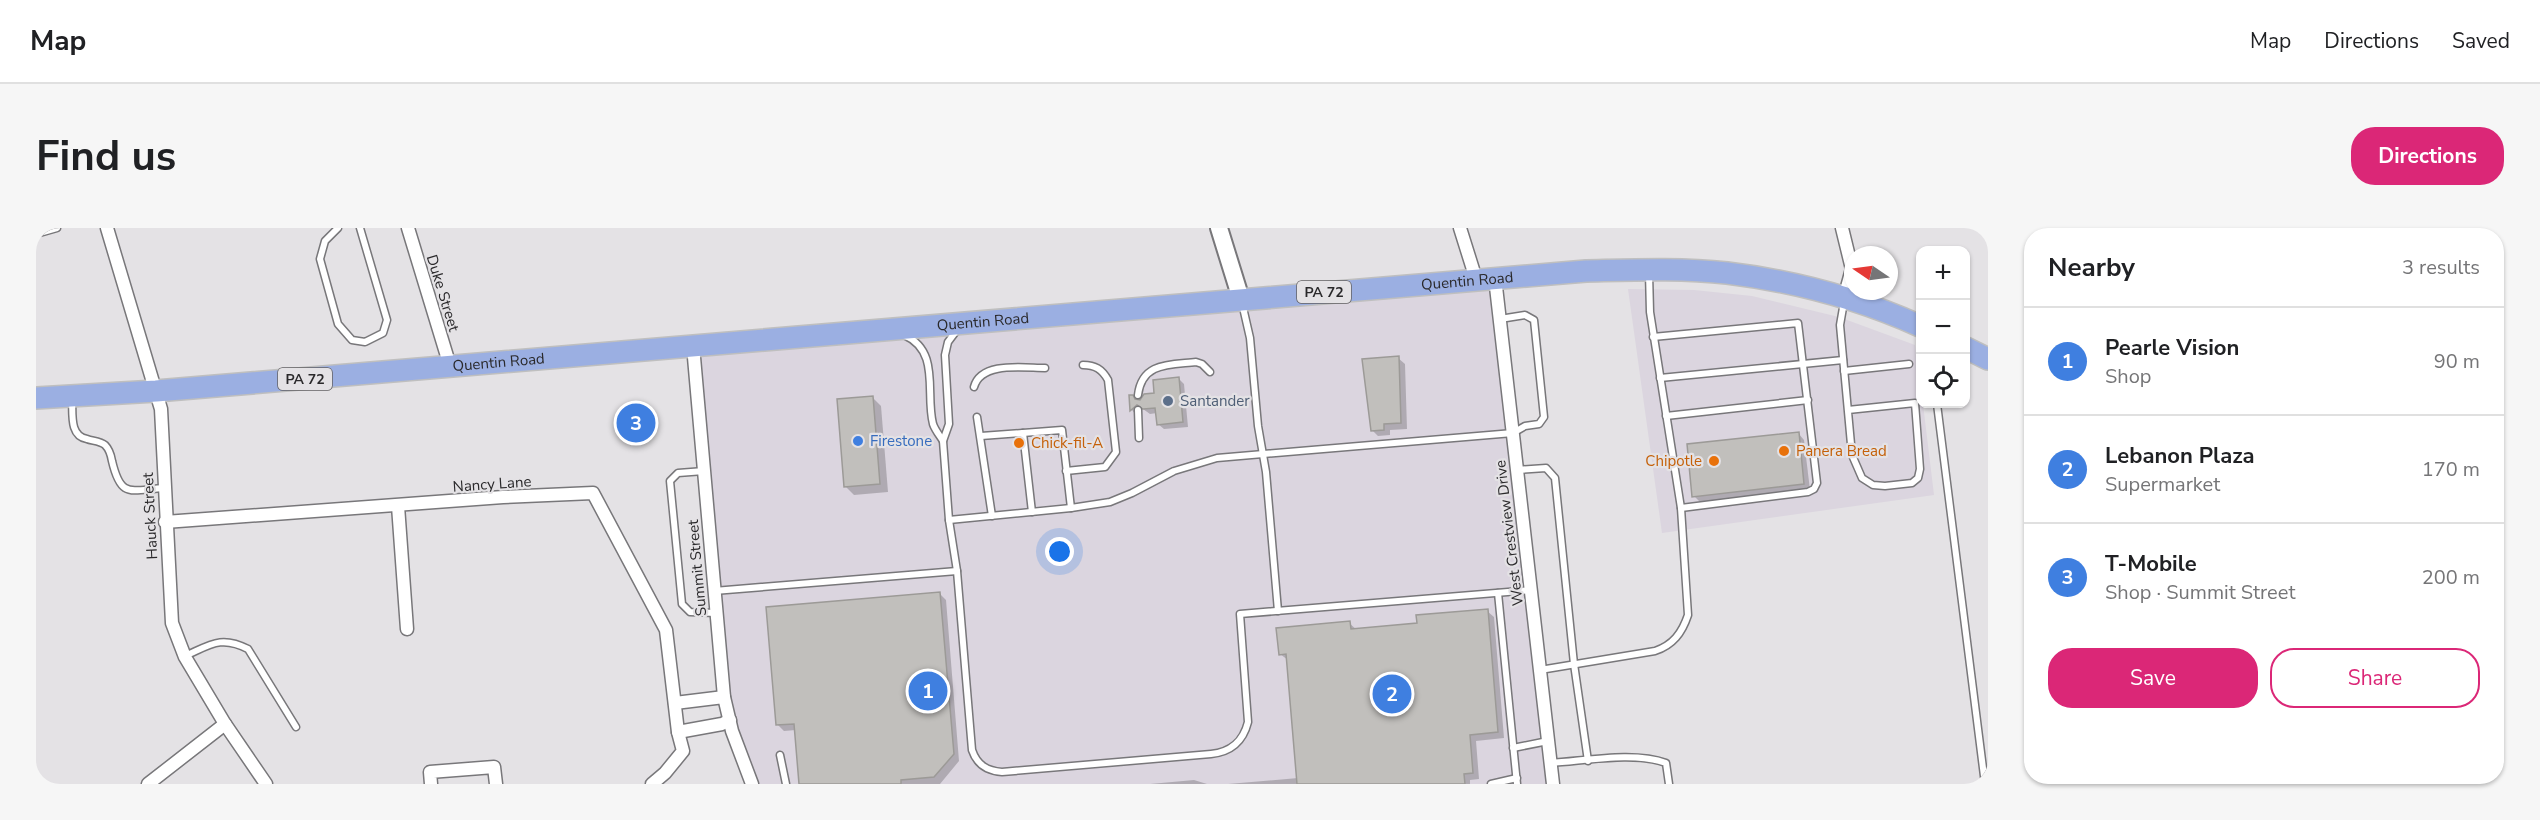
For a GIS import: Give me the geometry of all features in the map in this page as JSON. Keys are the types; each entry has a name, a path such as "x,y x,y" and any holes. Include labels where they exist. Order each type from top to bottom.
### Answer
{"highway":[{"name":"Quentin Road","path":"36,398 156,391 1576,272 1695,270 1756,277 1844,298"},
{"name":"Quentin Road","path":"1850,300 1916,325"},
{"path":"1970,350 1988,359"}],"street":[{"name":"Hauck Street","path":"107,228 161,409 165,522 172,623 184,657 225,724 266,784"},
{"name":"Duke Street","path":"408,228 450,366"},
{"path":"1219,228 1241,299"},
{"name":"West Crestview Drive","path":"1460,228 1486,278 1500,319 1554,784"},
{"path":"1842,228 1846,246"},
{"name":"Summit Street","path":"693,346 724,697 739,751 753,784"},
{"name":"Nancy Lane","path":"165,522 503,497 593,493 666,630 675,703"},
{"path":"398,506 407,630"},
{"path":"652,784 665,773 683,751 678,732 675,703 724,697"},
{"path":"678,732 722,724 730,720"},
{"path":"148,784 225,724"},
{"path":"431,784 430,772 494,767 496,784"}],"lane":[{"path":"36,234 57,228"},
{"path":"338,228 325,241 320,259 338,324 352,340 365,342 383,333 387,320 360,228"},
{"path":"1540,669 1655,651 1667,647 1683,628 1688,615 1681,508 1653,337 1649,270"},
{"path":"1241,299 1250,338 1278,611"},
{"path":"1845,300 1840,325 1851,455 1862,478 1873,485 1912,483 1918,478 1920,469 1915,403 1848,410"},
{"path":"949,520 1071,508 1122,498 1174,471 1202,461 1263,452 1513,433 1525,426 1539,424 1544,417 1535,322 1530,316 1525,315 1500,319"},
{"path":"967,322 952,335 946,348 944,362 949,424 943,441 972,750 981,766 994,772 1227,751 1239,741 1248,722 1240,614 1531,590"},
{"path":"1653,337 1798,323 1817,483 1814,489 1808,492 1681,508"},
{"path":"887,329 912,338 924,350 928,364 933,425 943,441"},
{"path":"1660,378 1843,360"},
{"path":"1138,395 1141,380 1153,368 1196,362 1202,364 1210,372"},
{"path":"1844,371 1909,364"},
{"path":"1066,471 1105,467 1116,452 1108,380 1104,371 1093,365 1083,365"},
{"path":"974,387 976,378 983,373 1000,369 1045,368"},
{"path":"71,396 73,427 76,434 82,439 105,445 110,453 117,482 123,488 130,490 164,488"},
{"path":"1666,416 1808,400"},
{"path":"1938,408 1986,782"},
{"path":"1138,410 1139,438"},
{"path":"977,417 992,516"},
{"path":"981,436 1062,430 1071,508"},
{"path":"1023,433 1032,512"},
{"path":"1517,470 1546,468 1555,478 1574,664 1588,760"},
{"path":"704,471 678,473 670,481 681,604 690,612 716,613"},
{"path":"714,591 957,571"},
{"path":"1491,784 1517,781 1498,593"},
{"path":"184,657 217,641 234,642 248,649 297,727"},
{"path":"1514,747 1548,741"},
{"path":"780,755 786,784"},
{"path":"1551,763 1634,758 1657,759 1666,763 1669,784"}],"shaded area":[{"path":"1495,278 1553,784 752,784 732,731 693,346"},
{"path":"1628,289 1694,290 1752,296 1839,317 1915,345 1916,408 1923,408 1934,495 1662,533"}],"building":[{"path":"1399,356 1401,423 1384,424 1384,430 1371,431 1362,359"},
{"name":"Santander","path":"1179,377 1183,422 1157,425 1155,408 1143,409 1137,405 1130,411 1129,395 1140,400 1144,394 1154,393 1153,380"},
{"name":"Firestone","path":"873,396 880,484 844,487 837,399"},
{"path":"1799,432 1804,484 1692,497 1687,444"},
{"path":"940,592 954,754 934,777 901,780 901,784 799,784 794,724 776,725 766,607"},
{"path":"1488,609 1498,732 1470,735 1473,773 1464,774 1465,784 1297,784 1286,654 1279,655 1276,628 1350,621 1351,629 1417,623 1416,615"}],"place":[{"name":"Santander","path":"1168,401"},
{"name":"T-Mobile","path":"636,423"},
{"name":"Firestone","path":"858,441"},
{"name":"Chick-fil-A","path":"1019,443"},
{"name":"Panera Bread","path":"1784,451"},
{"name":"Chipotle","path":"1714,461"},
{"name":"Pearle Vision","path":"928,691"},
{"name":"Lebanon Plaza","path":"1392,694"}]}
